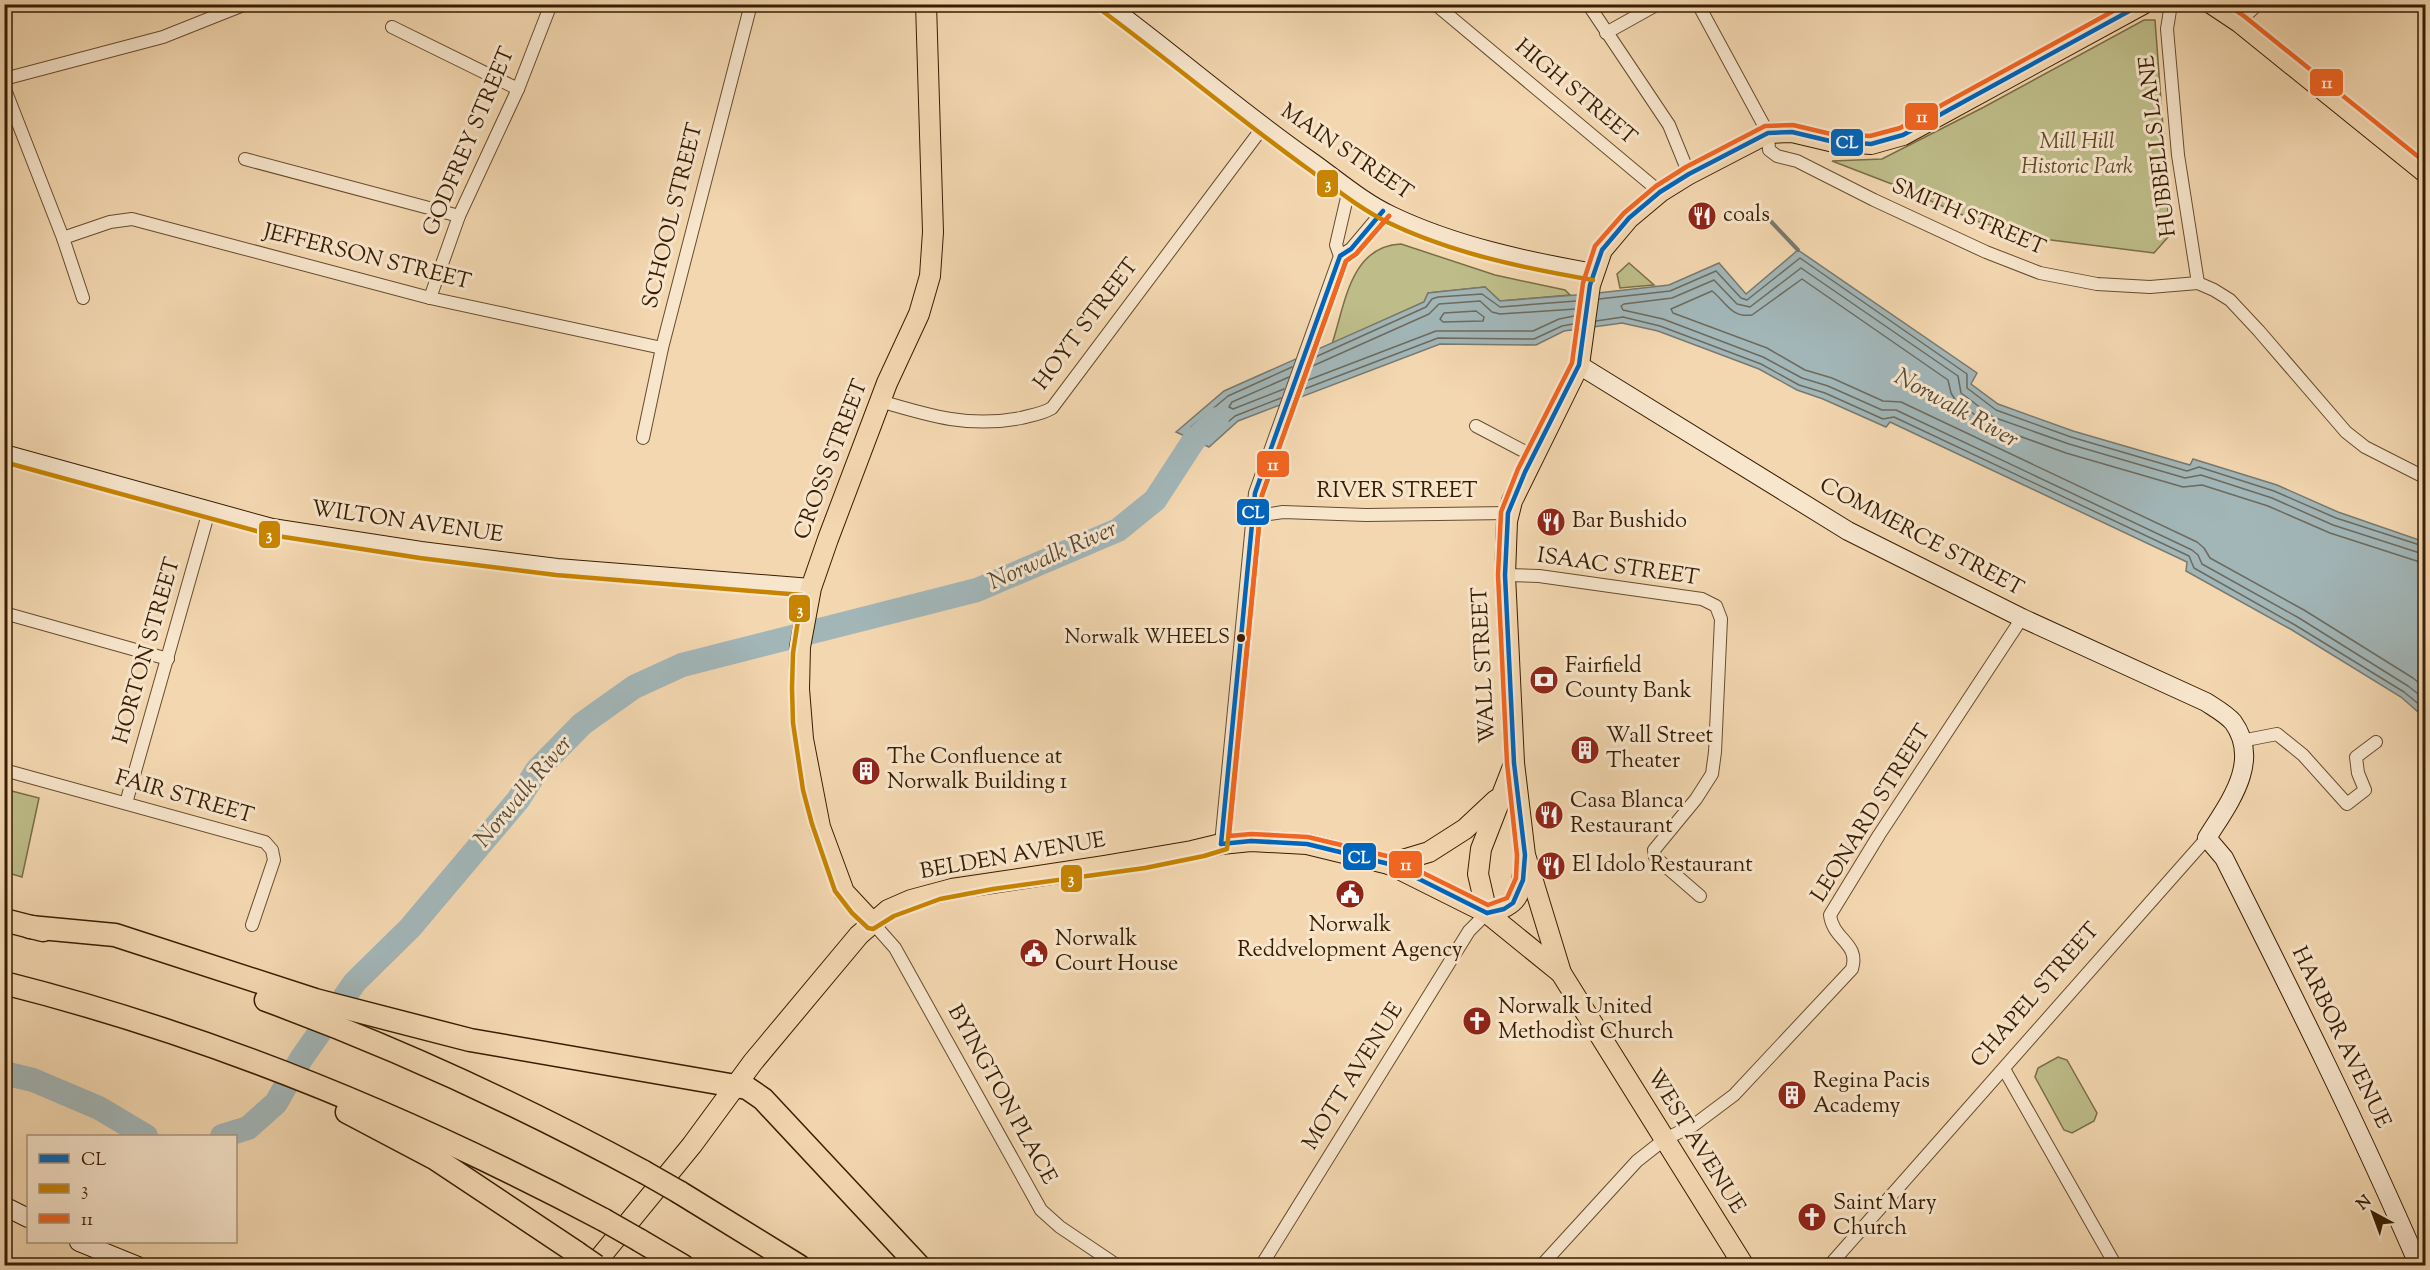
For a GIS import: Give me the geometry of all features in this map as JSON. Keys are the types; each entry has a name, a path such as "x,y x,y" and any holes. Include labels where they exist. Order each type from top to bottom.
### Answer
{"highway":[{"path":"4,920 262,991 411,1026 504,1047 736,1085 752,1090 920,1266"},
{"path":"4,983 97,1009 217,1048 342,1103 484,1158 604,1220 683,1266"},
{"path":"262,991 523,1109 644,1172 799,1266"},
{"path":"342,1103 436,1159 589,1261"}],"main road":[{"name":"CROSS STREET","path":"872,922 844,892 820,826 806,759 799,689 800,647 811,588 880,401 923,304 932,261 926,4"},
{"name":"MAIN STREET","path":"1106,4 1263,128 1383,211 1431,232 1473,246 1592,279"},
{"path":"2094,31 2114,4"},
{"path":"1768,133 1792,132 1830,141 1871,144 1903,135 2143,4"},
{"path":"2212,4 2235,13 2426,173"},
{"name":"WALL STREET","path":"1561,973 1540,911 1525,855 1514,763 1505,575 1508,513 1533,456 1579,365 1592,279 1602,250 1629,218 1660,192 1689,174 1768,133"},
{"name":"COMMERCE STREET","path":"1579,365 1848,531 2022,618 2206,702 2233,722 2241,741"},
{"name":"WILTON AVENUE","path":"4,454 272,528 557,568 811,588"},
{"name":"CHAPEL STREET","path":"2207,838 2238,787 2246,754 2241,741"},
{"name":"WALL STREET","path":"1514,763 1481,849 1478,874 1487,913 1504,909 1513,903 1522,880 1525,855"},
{"name":"WALL STREET","path":"1389,864 1429,852 1465,829 1500,796"},
{"name":"HARBOR AVENUE","path":"2207,838 2224,858 2311,1031 2373,1160 2418,1266"},
{"name":"BELDEN AVENUE","path":"589,1261 692,1145 736,1085 872,922 897,905 937,892 1105,866 1221,844 1251,841 1307,844 1389,864 1487,913"},
{"name":"WEST AVENUE","path":"1487,913 1561,973 1744,1266"},
{"path":"4,1206 27,1218"},
{"path":"81,1243 138,1266"}],"street":[{"path":"4,79 163,37 246,4"},
{"name":"GODFREY STREET","path":"430,297 459,216 518,88 551,4"},
{"name":"SCHOOL STREET","path":"643,438 662,348 751,4"},
{"name":"HIGH STREET","path":"1435,4 1660,192"},
{"path":"1588,4 1669,125 1689,174"},
{"path":"1606,33 1658,4"},
{"name":"SMITH STREET","path":"1698,4 1768,133 1769,150 1777,156 1797,161 1986,252 2040,273 2097,284 2150,287 2198,283"},
{"name":"HUBBELLS LANE","path":"2171,4 2167,29 2178,155 2198,283"},
{"path":"2235,13 2258,4"},
{"path":"392,27 518,88"},
{"path":"4,87 63,238 83,298"},
{"name":"HOYT STREET","path":"880,401 935,418 960,422 1005,421 1038,414 1052,408 1263,128"},
{"path":"245,159 459,216"},
{"path":"1340,256 1336,245 1349,189"},
{"path":"1221,844 1255,493 1340,256 1351,249 1383,211"},
{"name":"JEFFERSON STREET","path":"63,238 110,222 132,219 430,297 662,348"},
{"path":"2198,283 2230,300 2346,432 2365,447 2426,478"},
{"path":"1476,426 1533,456"},
{"name":"HORTON STREET","path":"126,803 209,511"},
{"name":"RIVER STREET","path":"1251,518 1283,512 1366,515 1508,513"},
{"name":"ISAAC STREET","path":"1505,575 1539,576 1702,599 1716,606 1721,619 1712,774 1696,799 1654,850 1655,857 1700,896"},
{"path":"4,613 168,659"},
{"name":"LEONARD STREET","path":"1542,1266 1637,1161 1665,1139 1694,1125 1734,1095 1852,969 1855,959 1851,949 1832,927 1830,915 1877,838 2022,618"},
{"path":"2241,741 2277,734 2303,756 2347,804 2365,790 2358,773 2356,757 2376,742"},
{"name":"FAIR STREET","path":"4,770 265,842 274,855 274,860 252,925"},
{"name":"CHAPEL STREET","path":"1829,1266 2207,838"},
{"name":"MOTT AVENUE","path":"1261,1266 1470,931 1487,913"},
{"name":"BYINGTON PLACE","path":"872,922 895,948 1041,1210 1060,1227 1118,1266"},
{"path":"2004,1069 2116,1266"}],"green space":[{"name":"Mill Hill Historic Park","path":"2144,20 2155,20 2169,236 2154,253 2043,239 1976,221 1897,186 1832,161 1882,159 1984,107"},
{"path":"1401,244 1495,275 1565,290 1570,295 1500,301 1485,287 1428,293 1424,302 1332,344 1346,296 1360,266 1384,247"},
{"path":"1629,263 1654,285 1620,288 1617,274"},
{"path":"4,789 39,798 22,877 5,872"},
{"path":"2058,1057 2067,1060 2097,1113 2094,1121 2072,1133 2064,1130 2035,1077 2038,1068"}],"water":[{"path":"1798,250 1977,373 1971,384 1998,404 2073,431 2190,465 2193,459 2277,485 2338,512 2425,542 2425,718 2401,697 2292,630 2186,571 2187,562 1890,422 1886,427 1797,390 1759,369 1658,331 1622,323 1564,331 1536,345 1440,344 1238,421 1209,447 1176,432 1224,391 1424,302 1428,293 1485,287 1500,301 1589,294 1669,285 1719,263 1746,294"}],"waterway":[{"path":"1762,212 1798,250"},
{"name":"Norwalk River","path":"225,1135 248,1128 276,1103 301,1059 355,982 410,928 518,800 537,770 582,724 634,687 682,665 977,590 1118,530 1155,500 1194,440 1217,419"},
{"name":"Norwalk River","path":"4,1073 33,1080 99,1108 144,1135"}],"transit line":[{"name":"11","path":"1389,216 1356,254 1346,261 1262,495 1229,836 1251,834 1308,837 1391,857 1488,905 1507,898 1516,878 1517,855 1507,763 1498,575 1501,512 1518,469 1572,363 1583,283 1595,246 1624,213 1656,186 1686,167 1765,126 1793,125 1831,134 1870,136 1900,128 2126,4"},
{"name":"CL","path":"1487,913 1504,909 1513,903 1523,880 1525,855 1514,763 1505,575 1508,513 1525,472 1579,365 1590,285 1602,250 1629,218 1660,192 1689,174 1768,133 1792,132 1830,141 1871,144 1903,135 2142,4"},
{"name":"11","path":"2226,4 2244,16 2426,163"},
{"name":"3","path":"1101,10 1278,147 1365,210 1411,233 1462,251 1514,265 1593,280"},
{"name":"CL","path":"1221,844 1255,493 1340,256 1351,249 1383,211"},
{"name":"3","path":"4,462 271,535 420,558 556,575 802,595 793,653 792,688 793,723 803,790 835,891 852,913 868,928 873,929 894,916 940,899 993,889 1145,868 1227,849 1262,495 1346,261 1356,254 1389,216"},
{"name":"CL","path":"1221,844 1251,841 1307,844 1389,864 1487,913"}],"place":[{"name":"coals","path":"1702,216"},
{"name":"Bar Bushido","path":"1551,522"},
{"name":"Norwalk WHEELS","path":"1241,638"},
{"name":"Fairfield County Bank","path":"1544,680"},
{"name":"Wall Street Theater","path":"1585,750"},
{"name":"The Confluence at Norwalk Building 1","path":"866,771"},
{"name":"Casa Blanca Restaurant","path":"1549,815"},
{"name":"El Idolo Restaurant","path":"1551,866"},
{"name":"Norwalk Reddvelopment Agency","path":"1350,894"},
{"name":"Norwalk Court House","path":"1034,953"},
{"name":"Norwalk United Methodist Church","path":"1477,1021"},
{"name":"Regina Pacis Academy","path":"1792,1095"},
{"name":"Saint Mary Church","path":"1812,1217"}]}
